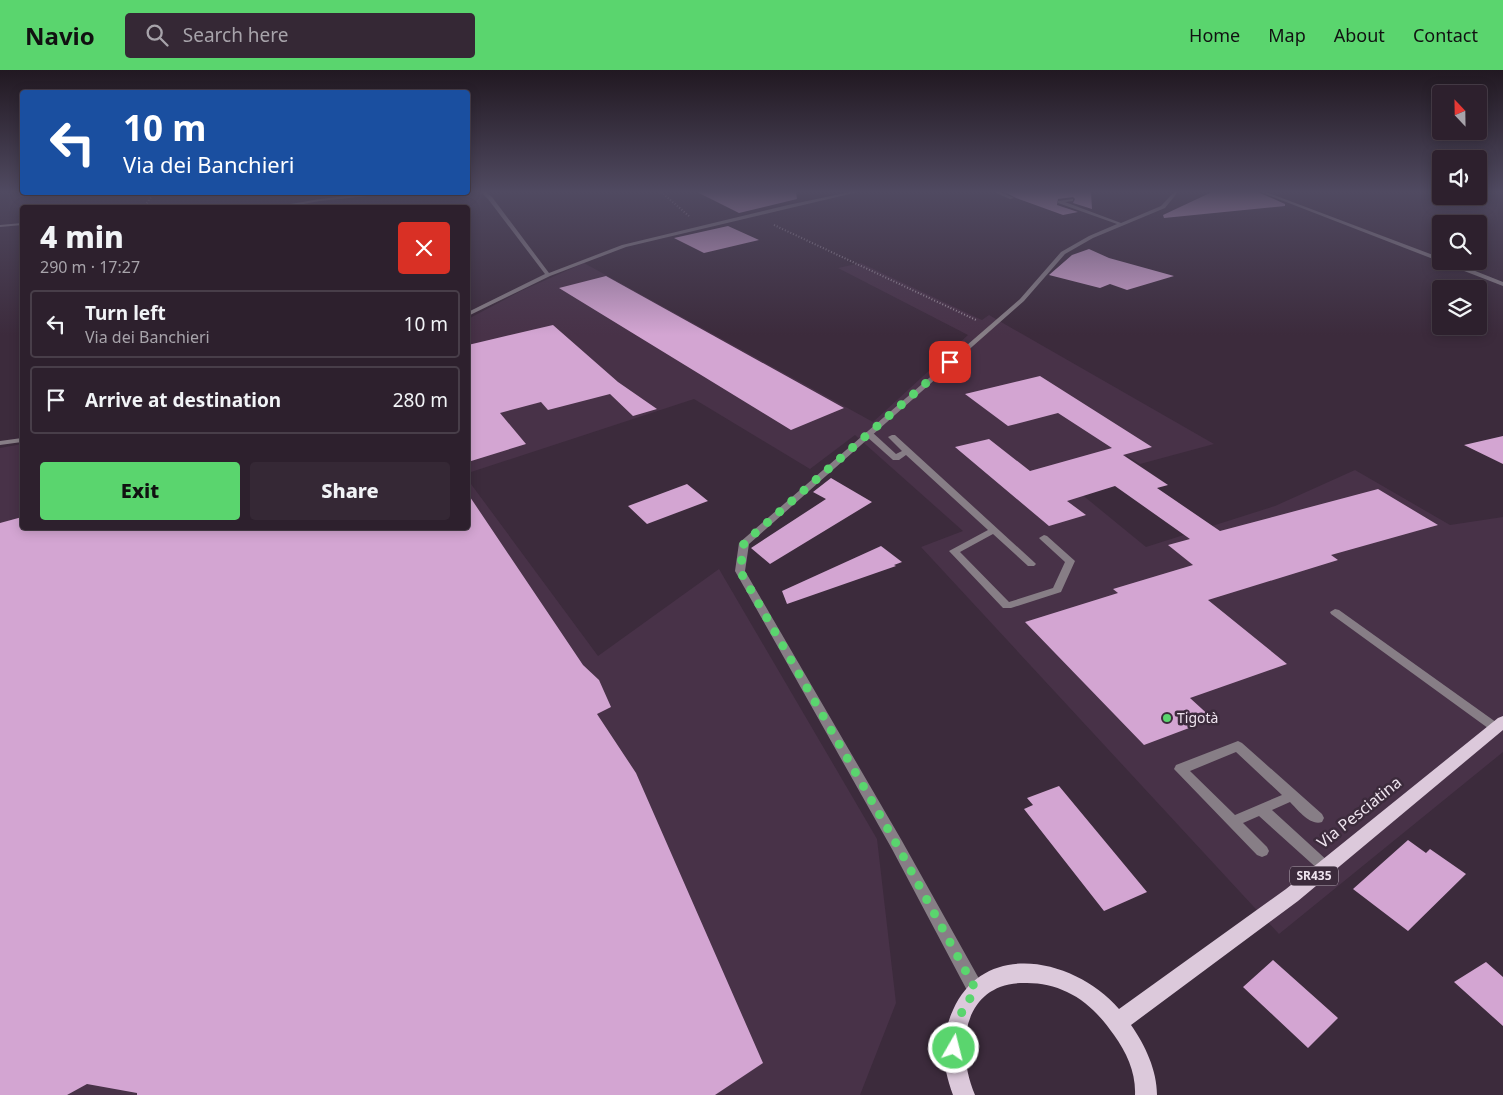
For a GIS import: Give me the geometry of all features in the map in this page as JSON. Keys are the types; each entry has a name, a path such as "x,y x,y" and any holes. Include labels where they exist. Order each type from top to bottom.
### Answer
{"main road":[{"name":"Via Pesciatina","path":"1118,1022 1292,895 1499,725"},
{"path":"964,1095 954,1063 954,1034 962,1009 976,990 996,977 1019,972 1046,974 1078,988 1097,1000 1118,1022 1137,1054 1146,1095"}],"street":[{"path":"522,240 548,275"},
{"path":"470,313 548,275 624,246 647,240"},
{"path":"976,990 897,845 740,571 744,543 1022,300 1063,253 1088,240"},
{"path":"1387,240 1432,257"},
{"path":"1466,270 1503,284"},
{"path":"869,434 896,458 907,450"},
{"path":"892,437 1031,564"},
{"path":"0,443 20,440"},
{"path":"994,530 954,551 1007,606 1057,590 1070,561 1044,538"},
{"path":"1335,612 1499,725"},
{"path":"1262,851 1180,769 1238,746 1317,818"},
{"path":"1233,822 1292,796"},
{"path":"1261,810 1325,867"}],"path":[{"path":"806,240 991,327"}],"shaded area":[{"path":"584,263 873,422 968,335 838,268 861,263 982,320 989,315 1214,444 1140,464 1127,456 1058,475 1146,547 1275,506 1355,470 1450,525 1503,517 1503,752 1279,934 921,547 963,531 855,435 810,469 694,399 470,472 470,318 521,291"},
{"path":"20,444 20,530 470,530 470,483 598,656 719,569 877,839 896,1003 860,1095 0,1095 0,448"}],"building":[{"path":"678,240 759,240 704,253"},
{"path":"1089,249 1109,258 1174,276 1127,290 1110,284 1100,288 1049,275 1072,255"},
{"path":"606,276 844,408 791,430 559,288"},
{"path":"553,325 618,382 657,409 633,416 610,394 548,410 541,402 500,413 526,444 470,461 470,345"},
{"path":"1040,376 1152,447 1123,455 1168,485 1157,488 1220,531 1378,489 1438,525 1331,555 1338,560 1208,600 1287,664 1190,698 1213,719 1144,745 1025,622 1118,593 1113,589 1193,565 1168,545 1190,539 1115,486 1067,501 1086,515 1049,526 955,447 989,439 1030,471 1112,448 1058,413 1008,426 965,394"},
{"path":"1503,436 1503,464 1464,445"},
{"path":"831,478 872,502 770,564 751,548 826,499 813,492"},
{"path":"687,484 708,501 647,524 628,506"},
{"path":"470,497 583,665 599,680 611,707 597,714 636,773 763,1063 715,1095 137,1095 137,1093 87,1084 67,1095 0,1095 0,523 20,518 20,530 470,530"},
{"path":"881,546 902,562 894,565 896,566 787,604 782,591"},
{"path":"1059,786 1147,892 1104,911 1024,809 1033,805 1027,798"},
{"path":"1408,840 1426,853 1430,849 1466,874 1408,931 1353,889"},
{"path":"1273,960 1338,1018 1308,1048 1243,987"},
{"path":"1486,962 1503,977 1503,1026 1454,982"}],"place":[{"name":"Tigotà","path":"1167,718"}],"route":[{"path":"950,362 744,543 740,571 897,845 976,990 962,1009 954,1034 954,1048"}]}
